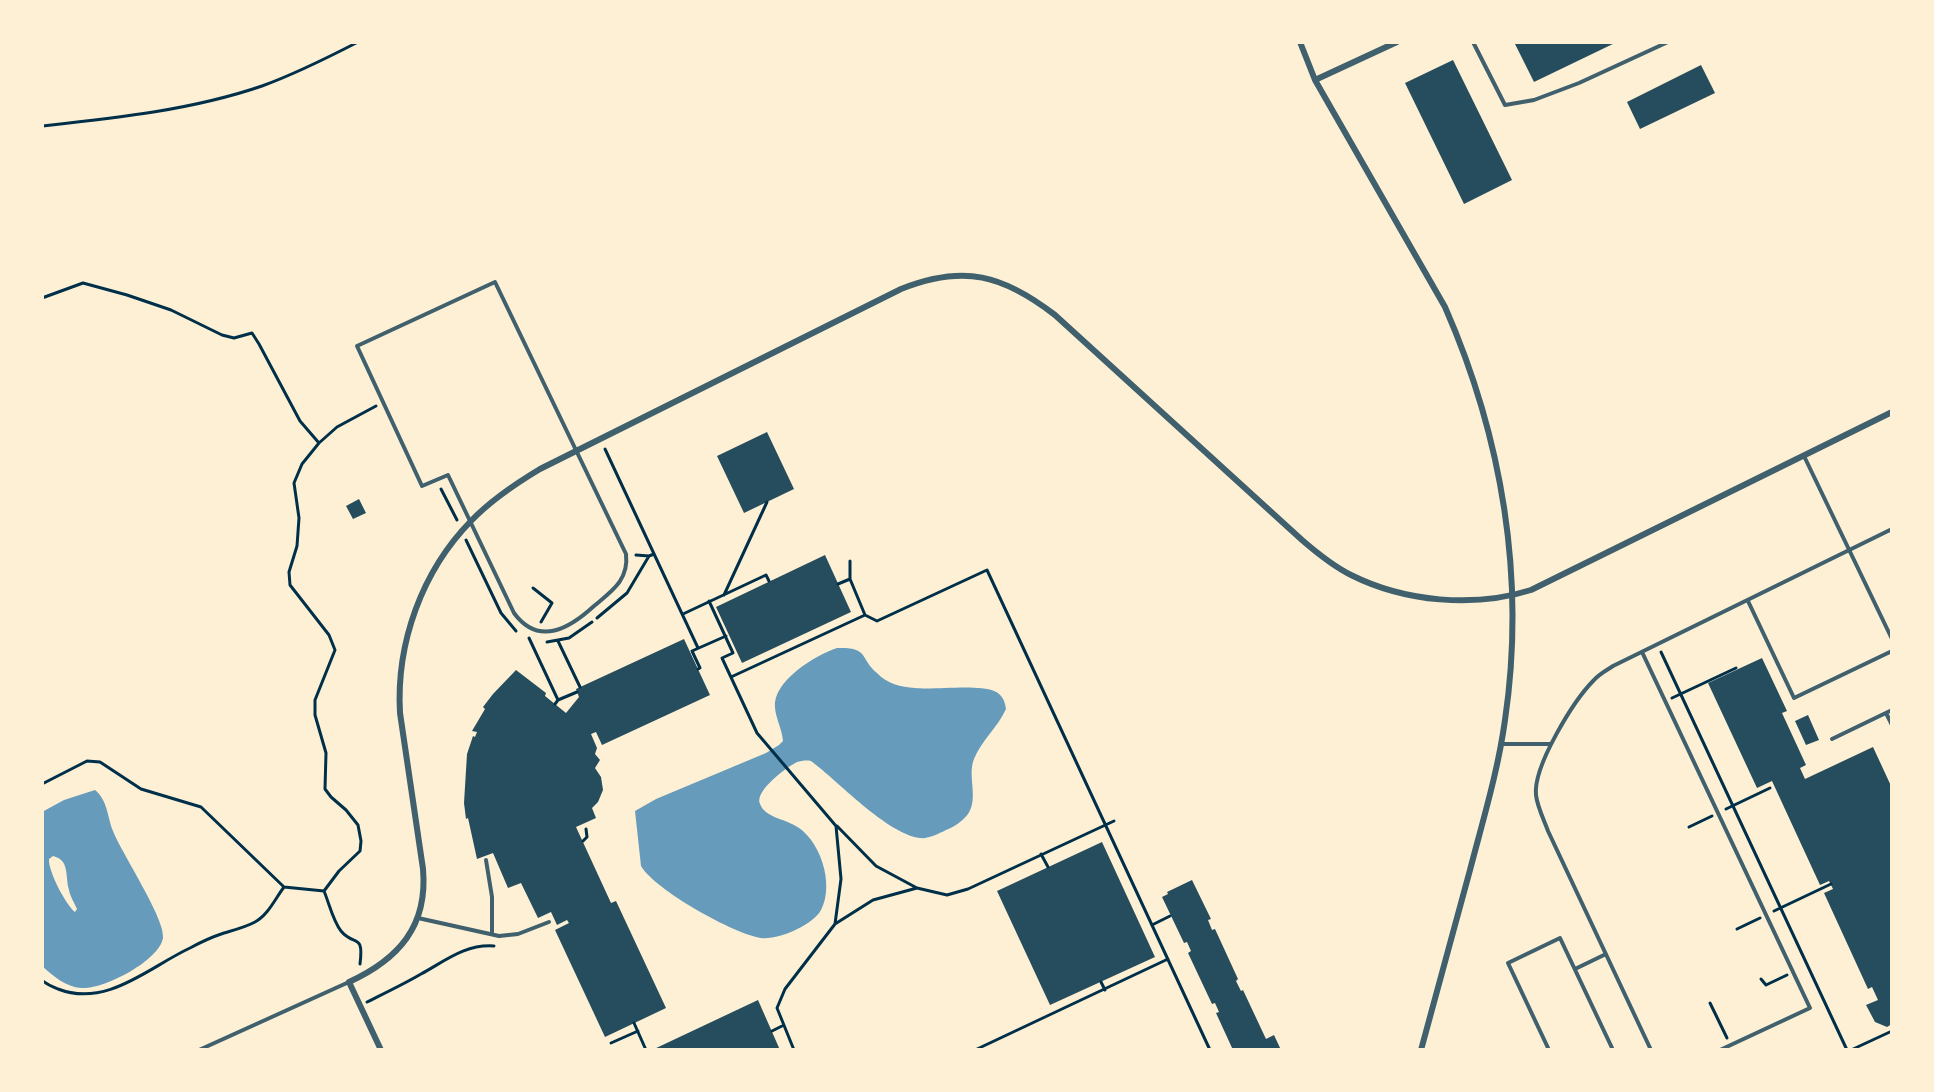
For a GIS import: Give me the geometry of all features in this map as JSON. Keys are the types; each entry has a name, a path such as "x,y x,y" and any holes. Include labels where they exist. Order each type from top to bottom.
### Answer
{"street":[{"path":"1300,42 1315,80 1445,307 1465,354 1482,402 1500,477 1509,540 1513,596 1511,668 1501,744 1491,794 1421,1050"},
{"path":"1315,80 1397,42"},
{"path":"381,1050 349,982 375,969 394,954 410,934 421,906 424,881 400,713 401,670 410,627 422,592 440,560 471,521 506,490 540,469 901,289 931,279 958,275 987,278 1016,288 1055,315 1322,557 1350,575 1388,590 1418,596 1490,600 1513,596 1550,582 1892,412"}],"lane":[{"path":"1473,42 1505,105 1534,100 1579,83 1668,42"},
{"path":"495,282 576,450 626,554 627,568 624,576 611,592 570,626 555,631 539,630 523,622 514,613 448,475 422,486 357,346 495,282"},
{"path":"1804,455 1892,639"},
{"path":"1651,1050 1548,831 1536,795 1539,775 1550,744 1595,678 1613,666 1748,601 1786,579 1892,529"},
{"path":"1748,601 1794,698 1892,651"},
{"path":"1642,652 1809,1008 1720,1050"},
{"path":"1832,739 1892,710"},
{"path":"1886,713 1892,725"},
{"path":"1501,744 1550,744"},
{"path":"486,860 492,897 492,934"},
{"path":"418,918 492,934 518,934 549,922"},
{"path":"1549,1050 1508,963 1560,938 1613,1050"},
{"path":"1575,969 1606,954"},
{"path":"199,1050 349,982"}],"path":[{"path":"42,126 123,117 218,98 262,86 321,61 358,42"},
{"path":"42,298 83,283 171,310 222,335 234,338 252,333 260,344 300,422 319,443"},
{"path":"324,891 339,871 360,851 361,841 358,825 325,789 326,753 315,714 315,700 335,650 329,635 290,585 289,572 297,546 299,518 294,483 302,464 319,443 337,427 382,402"},
{"path":"601,438 698,648"},
{"path":"437,480 501,613 511,627 520,634"},
{"path":"724,595 766,502"},
{"path":"626,554 649,556 654,554"},
{"path":"544,642 558,641 578,633 627,593 649,556"},
{"path":"850,561 850,579 865,615 871,619 883,619 987,570 1210,1050"},
{"path":"683,614 766,575 769,581"},
{"path":"838,584 850,579"},
{"path":"533,588 552,603 543,615 536,641 527,638 557,702 577,692"},
{"path":"709,602 734,653 722,658 757,733 836,826 876,866 917,888 947,895 969,889 1114,820"},
{"path":"731,677 865,615"},
{"path":"698,669 700,668 692,651 726,636"},
{"path":"558,641 580,687"},
{"path":"1658,645 1780,908 1849,1050 1892,1031"},
{"path":"1665,702 1736,668"},
{"path":"42,784 87,761 100,762 141,789 201,807 285,887 324,891"},
{"path":"1689,826 1770,788"},
{"path":"835,924 841,879 836,826"},
{"path":"583,841 587,837 586,830"},
{"path":"1041,854 1048,867"},
{"path":"1737,929 1831,885"},
{"path":"42,980 66,992 87,993 110,990 137,978 182,951 214,936 254,922 265,914 285,887"},
{"path":"794,1050 782,1026 777,1008 784,989 835,924 873,900 917,888"},
{"path":"324,891 341,932 358,942 362,949 359,978"},
{"path":"1152,925 1170,916"},
{"path":"361,1006 422,974 450,956 481,945 502,945"},
{"path":"975,1050 1168,959"},
{"path":"1101,982 1105,990"},
{"path":"1710,1003 1730,1045"},
{"path":"634,1023 646,1050"},
{"path":"772,1031 782,1026"},
{"path":"611,1043 638,1030"}],"water":[{"path":"837,648 855,649 863,654 871,668 885,680 894,684 915,688 987,689 1001,696 1006,709 974,759 972,766 973,801 968,814 955,825 930,837 920,838 893,827 811,761 797,762 772,780 759,799 760,804 766,812 794,825 811,840 818,851 825,875 825,899 817,916 795,930 768,938 749,935 696,910 649,876 641,866 635,811 656,799 766,753 779,745 783,741 775,708 780,688 797,670"},
{"path":"95,790 99,794 105,804 118,841 151,902 162,929 163,938 152,956 116,979 91,987 70,986 42,966 42,812 64,800","holes":["53,856 58,858 66,869 70,892 77,909 75,912 51,871 49,859"]}],"building":[{"path":"1514,42 1617,42 1534,82"},
{"path":"1453,60 1512,180 1464,204 1405,83"},
{"path":"1701,65 1715,93 1640,129 1627,102"},
{"path":"767,432 794,489 744,513 717,456"},
{"path":"359,499 366,513 353,519 346,506"},
{"path":"825,555 851,612 742,663 716,607"},
{"path":"684,639 710,695 602,745 596,732 591,734 597,748 595,754 600,760 595,768 601,777 603,790 598,802 592,808 596,818 576,827 611,903 616,901 666,1008 605,1037 555,930 569,923 567,920 557,925 551,912 538,918 521,883 508,888 493,853 477,859 464,803 467,754 473,736 475,737 477,732 472,731 485,709 483,707 516,670 546,693 545,696 566,713 579,697 576,689"},
{"path":"1762,658 1787,711 1782,713 1806,765 1800,768 1805,779 1873,747 1892,788 1892,1024 1887,1027 1875,1022 1866,1005 1878,1000 1872,987 1868,989 1824,893 1833,889 1829,881 1820,885 1772,781 1757,788 1708,683"},
{"path":"1808,715 1819,740 1806,745 1795,721"},
{"path":"1102,842 1155,957 1050,1005 997,891"},
{"path":"1192,880 1211,919 1208,920 1212,930 1215,929 1238,979 1236,981 1241,991 1243,990 1266,1039 1274,1035 1281,1050 1233,1050 1216,1013 1219,1012 1215,1003 1212,1004 1188,953 1191,951 1187,942 1184,943 1162,897 1168,894 1167,892"},
{"path":"758,1000 780,1050 652,1050"}]}
